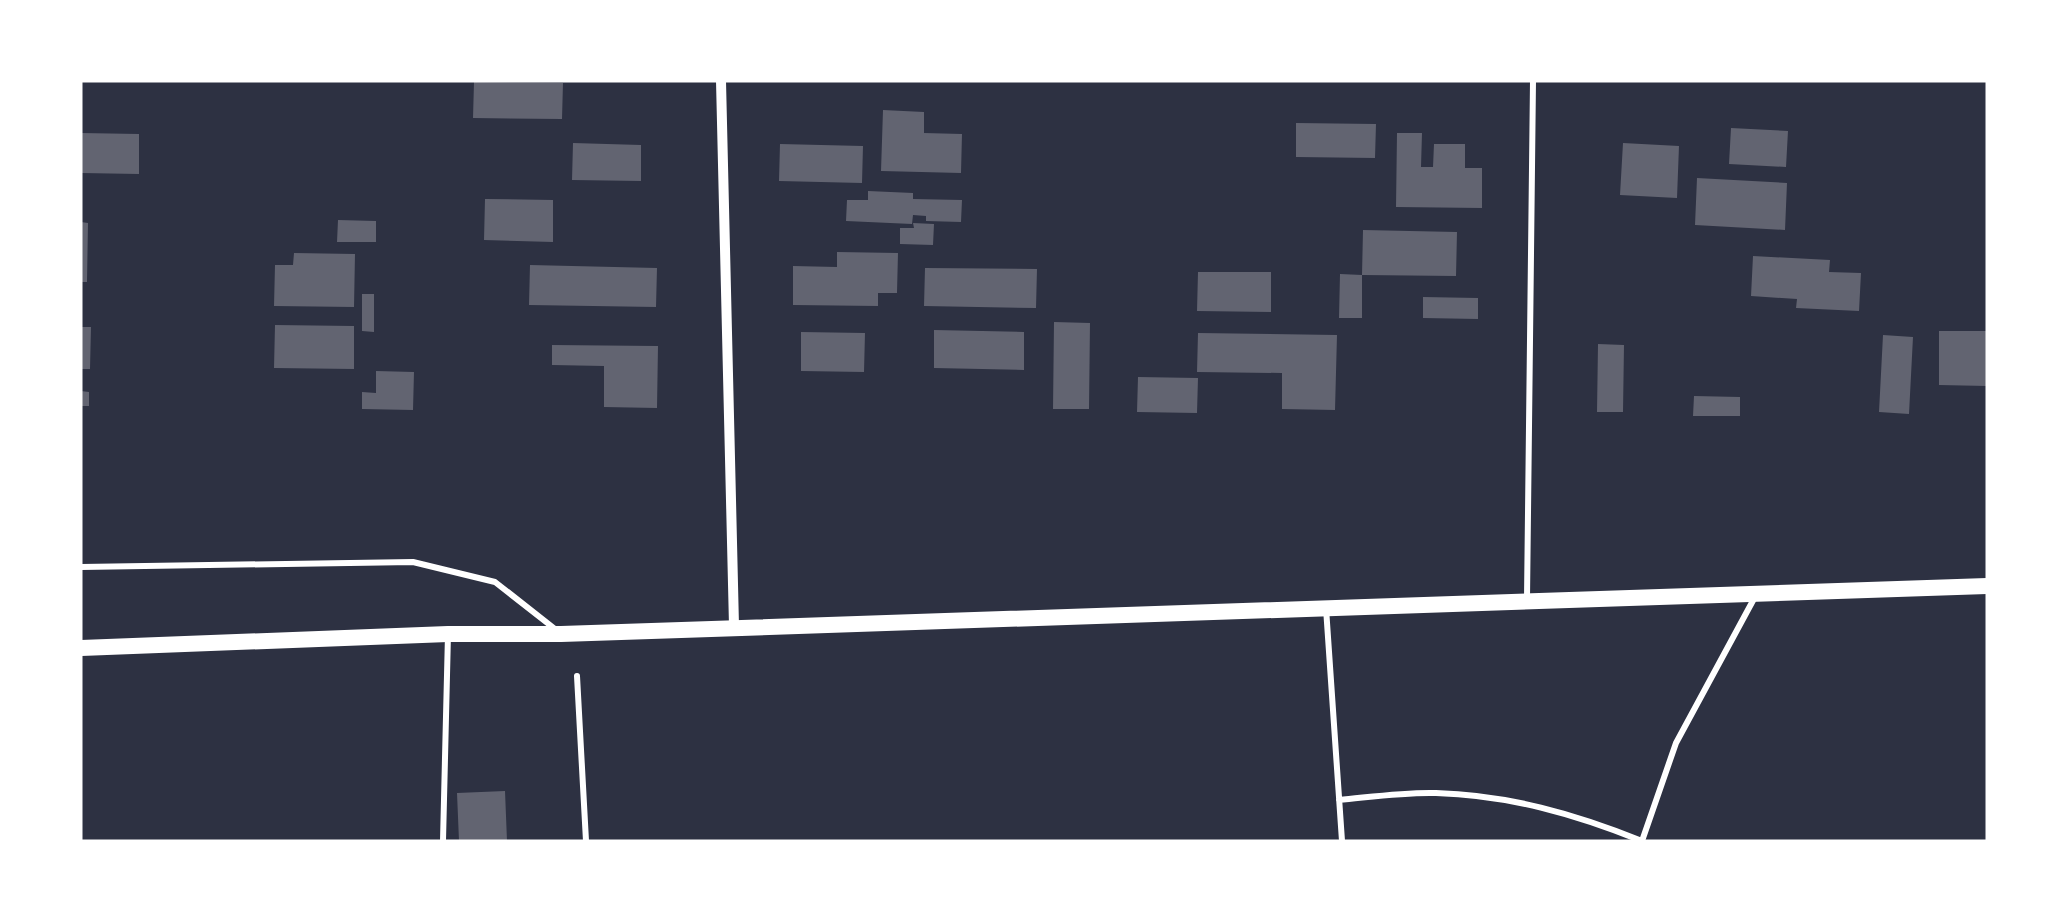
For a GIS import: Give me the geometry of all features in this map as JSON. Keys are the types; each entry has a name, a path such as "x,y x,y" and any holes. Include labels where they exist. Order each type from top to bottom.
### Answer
{"highway":[{"path":"81,648 448,633 561,634 734,626 1987,586"}],"street":[{"path":"721,81 734,626"},
{"path":"1527,600 1533,81"},
{"path":"81,567 413,562 495,582 561,634"},
{"path":"1339,800 1434,793 1508,799 1591,820 1642,841 1676,743 1758,592"},
{"path":"1326,608 1342,841"},
{"path":"444,841 448,633"},
{"path":"577,676 586,841"}],"building":[{"path":"474,82 563,83 562,119 473,118"},
{"path":"883,110 924,112 924,133 962,134 961,173 881,171"},
{"path":"1296,123 1376,124 1375,158 1296,157"},
{"path":"1731,128 1788,131 1786,167 1729,164"},
{"path":"81,133 139,134 139,174 81,173"},
{"path":"1397,133 1422,133 1421,167 1433,167 1434,144 1465,144 1465,168 1482,168 1482,208 1396,207"},
{"path":"573,143 641,145 641,181 572,180"},
{"path":"1623,143 1679,146 1677,198 1620,195"},
{"path":"780,144 863,146 862,183 779,181"},
{"path":"1697,178 1787,183 1785,230 1695,225"},
{"path":"868,191 913,193 913,199 962,200 961,222 926,221 926,216 913,215 912,224 846,221 847,200 868,200"},
{"path":"485,199 553,200 553,242 484,240"},
{"path":"338,220 376,221 376,242 337,242"},
{"path":"81,222 88,223 87,282 81,282"},
{"path":"913,223 934,224 933,245 900,244 900,228 914,228"},
{"path":"1363,230 1457,232 1456,276 1362,275"},
{"path":"837,252 898,253 897,293 878,293 878,306 793,305 793,266 837,267"},
{"path":"294,253 355,254 354,307 274,306 275,265 293,265"},
{"path":"1753,256 1830,260 1829,272 1861,273 1859,311 1796,308 1797,299 1751,296"},
{"path":"530,265 657,268 656,307 529,305"},
{"path":"925,268 1037,269 1036,308 924,306"},
{"path":"1198,272 1271,272 1271,312 1197,311"},
{"path":"1340,274 1362,275 1362,318 1339,318"},
{"path":"362,294 374,294 374,332 362,331"},
{"path":"1423,297 1478,298 1478,319 1423,318"},
{"path":"1054,322 1090,323 1089,409 1053,409"},
{"path":"275,325 354,326 354,369 274,368"},
{"path":"81,327 91,327 90,369 81,369"},
{"path":"934,330 1024,332 1024,370 934,368"},
{"path":"1939,331 1987,331 1987,386 1939,385"},
{"path":"801,332 865,333 864,372 801,371"},
{"path":"1198,333 1337,335 1335,410 1282,409 1282,373 1197,372"},
{"path":"1883,335 1913,337 1909,414 1879,412"},
{"path":"1598,344 1624,345 1623,412 1597,412"},
{"path":"552,345 658,346 657,408 604,407 604,366 552,365"},
{"path":"376,371 414,372 413,410 362,409 362,392 376,393"},
{"path":"1138,377 1198,378 1197,413 1137,412"},
{"path":"81,391 89,392 89,406 81,406"},
{"path":"1694,396 1740,397 1740,416 1693,416"},
{"path":"505,791 507,841 459,841 457,793"}]}
